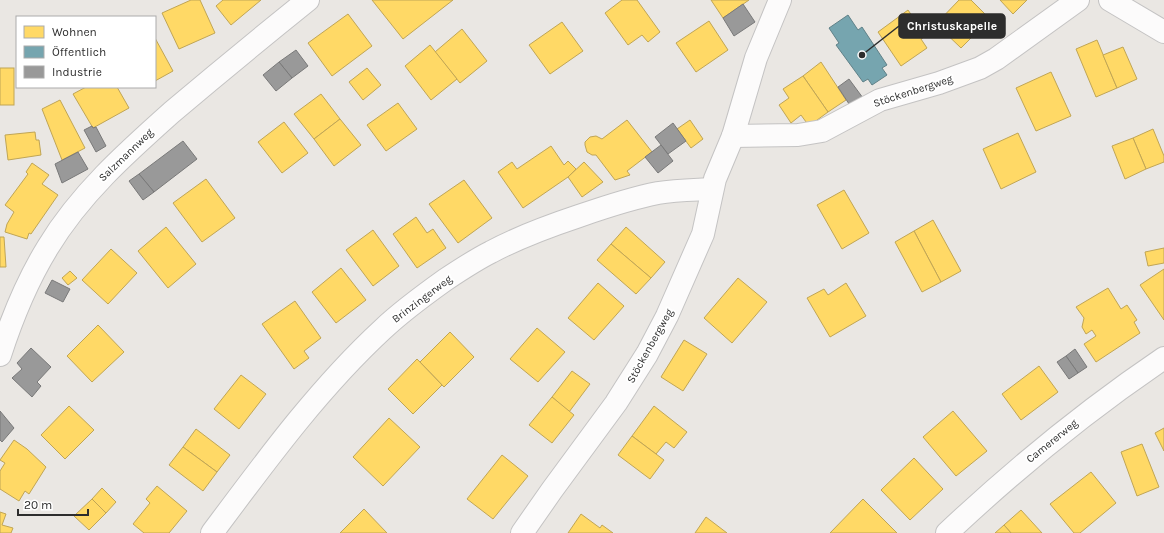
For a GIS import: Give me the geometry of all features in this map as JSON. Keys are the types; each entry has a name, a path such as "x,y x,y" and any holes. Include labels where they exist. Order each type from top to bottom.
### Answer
{"street":[{"name":"Salzmannweg","path":"0,355 12,319 34,272 56,234 90,191 119,159 308,0"},
{"name":"Stöckenbergweg","path":"522,533 616,403 647,354 668,316 700,242 712,189 733,136 756,58 780,0"},
{"name":"Stöckenbergweg","path":"733,136 798,135 822,131 880,100 939,83 988,64 1078,0"},
{"path":"1110,0 1164,32"},
{"name":"Brinzingerweg","path":"212,533 292,429 330,383 378,333 422,296 461,269 490,252 541,229 610,206 644,196 669,192 712,189"},
{"name":"Camererweg","path":"947,533 1051,441 1164,358"}],"building: Wohnen":[{"path":"191,0 200,0 215,33 179,49 162,13"},
{"path":"223,0 261,0 231,25 216,6"},
{"path":"372,0 453,0 403,39"},
{"path":"622,0 637,0 660,32 648,42 642,35 628,45 605,13"},
{"path":"711,0 749,0 723,18"},
{"path":"959,0 971,0 990,19 961,48 936,24"},
{"path":"1000,0 1027,0 1013,14"},
{"path":"908,10 926,36 921,39 927,48 901,66 878,32"},
{"path":"348,14 372,46 332,76 308,43"},
{"path":"709,21 728,50 696,72 676,43"},
{"path":"562,22 583,51 550,74 529,45"},
{"path":"462,29 487,61 460,83 435,52"},
{"path":"156,40 173,71 156,80"},
{"path":"1097,40 1117,88 1096,97 1076,49"},
{"path":"430,45 457,79 431,100 405,66"},
{"path":"1123,47 1137,79 1117,88 1103,55"},
{"path":"821,62 846,100 828,112 803,76"},
{"path":"0,68 14,68 14,105 0,105"},
{"path":"367,68 381,85 363,100 349,82"},
{"path":"1051,72 1071,116 1036,131 1016,88"},
{"path":"803,76 828,112 809,126 801,115 791,123 779,105 789,98 783,89"},
{"path":"84,88 118,88 129,108 93,128 73,94"},
{"path":"321,94 340,119 314,139 294,114"},
{"path":"60,100 85,148 62,160 42,109"},
{"path":"398,103 417,129 386,151 367,125"},
{"path":"340,119 361,145 334,166 314,139"},
{"path":"627,120 652,152 627,171 630,175 615,180 596,155 592,155 587,152 585,142 590,137 596,136 602,139"},
{"path":"690,120 703,139 691,148 677,129"},
{"path":"284,122 308,153 282,173 258,142"},
{"path":"1153,129 1164,156 1164,162 1146,169 1133,138"},
{"path":"35,132 36,140 39,140 41,155 8,160 5,135"},
{"path":"1018,133 1036,172 1001,189 983,149"},
{"path":"1133,138 1146,169 1125,179 1112,146"},
{"path":"551,146 564,165 568,161 576,169 568,177 523,208 498,172 512,162 517,169"},
{"path":"584,162 603,182 582,197 568,177"},
{"path":"32,163 49,175 42,184 58,195 31,234 29,233 27,239 5,232 7,224 14,212 5,205 28,174 26,172"},
{"path":"206,179 235,218 202,242 173,203"},
{"path":"464,180 492,218 458,243 429,204"},
{"path":"844,190 869,233 842,249 817,205"},
{"path":"416,217 427,233 433,229 446,248 417,268 393,234"},
{"path":"933,220 961,271 941,282 914,231"},
{"path":"166,227 196,264 168,288 138,251"},
{"path":"626,227 665,262 651,278 611,244"},
{"path":"373,230 399,266 373,286 346,250"},
{"path":"914,231 941,282 922,292 895,242"},
{"path":"0,237 4,237 6,267 0,267"},
{"path":"611,244 651,278 636,294 597,260"},
{"path":"1164,248 1164,263 1148,266 1145,252"},
{"path":"111,249 137,273 108,304 82,280"},
{"path":"341,268 366,300 336,323 312,292"},
{"path":"1164,269 1164,320 1140,285"},
{"path":"70,271 77,278 68,285 62,278"},
{"path":"738,278 767,302 732,343 704,318"},
{"path":"598,283 624,306 594,340 568,318"},
{"path":"846,283 866,316 830,337 807,298 824,289 828,295"},
{"path":"1108,288 1121,309 1127,305 1137,320 1134,322 1140,333 1096,362 1084,344 1096,336 1092,330 1086,334 1082,327 1084,318 1076,307"},
{"path":"295,301 321,338 304,351 309,358 294,369 262,324"},
{"path":"98,325 124,352 92,382 67,356"},
{"path":"537,328 565,352 538,382 510,359"},
{"path":"450,332 474,357 444,387 420,362"},
{"path":"684,340 707,354 683,391 661,377"},
{"path":"417,359 442,385 413,414 388,389"},
{"path":"1039,366 1058,392 1021,420 1002,394"},
{"path":"572,371 590,384 569,412 552,397"},
{"path":"241,375 266,394 239,429 214,409"},
{"path":"552,397 574,415 552,443 529,425"},
{"path":"69,406 94,430 65,459 41,435"},
{"path":"654,406 687,432 674,448 666,442 656,454 632,436"},
{"path":"953,411 987,451 956,476 923,437"},
{"path":"389,418 420,447 383,486 353,457"},
{"path":"1164,428 1164,451 1155,433"},
{"path":"196,429 230,455 217,472 183,447"},
{"path":"632,436 664,460 650,479 618,455"},
{"path":"14,440 27,449 46,467 29,494 25,491 19,501 0,489 0,471 5,463 0,460"},
{"path":"1142,444 1159,487 1137,496 1121,452"},
{"path":"183,447 217,472 203,491 169,465"},
{"path":"502,455 528,476 493,519 467,499"},
{"path":"914,458 943,489 910,520 881,490"},
{"path":"1091,472 1116,503 1080,533 1074,533 1050,504"},
{"path":"157,486 187,511 169,533 144,533 133,524 150,503 146,499"},
{"path":"102,488 116,502 106,513 92,499"},
{"path":"92,499 106,513 89,530 74,516"},
{"path":"863,499 897,533 830,533"},
{"path":"364,509 387,533 340,533"},
{"path":"1021,510 1042,533 1011,533 1004,525"},
{"path":"0,512 6,514 2,525 13,528 11,533 0,533"},
{"path":"581,514 600,528 602,525 613,533 568,533"},
{"path":"706,517 727,533 695,533"},
{"path":"1004,525 1011,533 995,533"}],"building: Öffentlich":[{"path":"848,15 858,30 862,27 887,65 882,68 887,75 872,85 868,79 863,82 836,45 839,43 829,28"}],"building: Industrie":[{"path":"743,4 755,22 734,36 723,18"},
{"path":"296,50 308,66 292,78 279,62"},
{"path":"279,62 292,78 276,91 263,75"},
{"path":"849,79 863,98 851,107 838,87"},
{"path":"673,123 686,141 668,154 655,137"},
{"path":"92,126 93,128 96,127 106,146 96,152 84,130"},
{"path":"183,141 197,159 154,192 139,174"},
{"path":"661,145 673,161 658,173 645,157"},
{"path":"78,152 88,169 62,183 55,164"},
{"path":"139,174 154,192 143,200 129,181"},
{"path":"52,280 70,289 63,302 45,293"},
{"path":"31,348 51,367 37,382 41,386 32,397 12,378 22,369 17,363"},
{"path":"1075,349 1087,367 1078,373 1066,356"},
{"path":"1066,356 1078,373 1069,379 1057,362"},
{"path":"0,411 14,428 2,442 0,440"}],"place":[{"name":"Christuskapelle","path":"862,55"}]}
